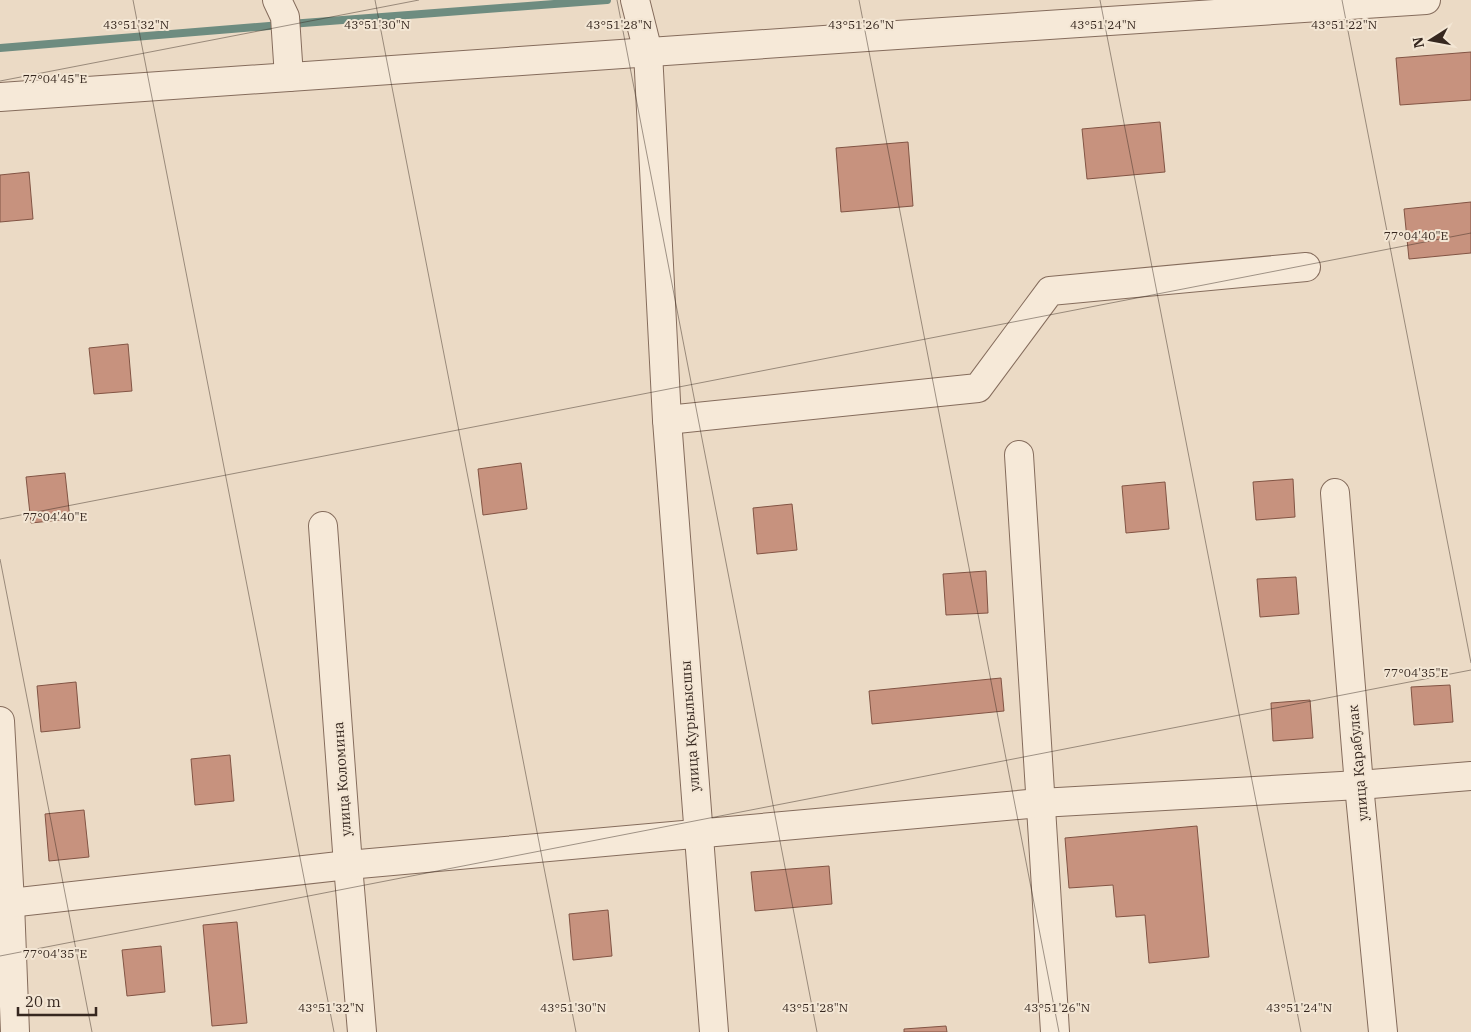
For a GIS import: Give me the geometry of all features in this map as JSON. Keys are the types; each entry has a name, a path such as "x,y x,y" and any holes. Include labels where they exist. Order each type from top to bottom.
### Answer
{"street":[{"name":"улица Курылысшы","path":"635,0 648,52 667,420 714,1032"},
{"path":"0,97 648,52 1147,9 1426,0"},
{"path":"285,6 289,77"},
{"path":"667,420 978,388 1050,291 1306,267"},
{"path":"1018,456 1055,1032"},
{"name":"улица Карабулак","path":"1335,493 1359,785 1383,1032"},
{"name":"улица Коломина","path":"323,526 362,1032"},
{"path":"0,721 5,903 15,1032"},
{"path":"5,903 348,865 1040,803 1359,785 1471,776"}],"building":[{"path":"1471,52 1471,100 1400,105 1396,58"},
{"path":"1160,122 1165,172 1087,179 1082,129"},
{"path":"908,142 913,206 841,212 836,148"},
{"path":"29,172 33,219 0,222 0,175"},
{"path":"1471,202 1471,253 1409,259 1404,209"},
{"path":"128,344 132,391 94,394 89,348"},
{"path":"521,463 527,509 483,515 478,469"},
{"path":"65,473 70,519 31,523 26,477"},
{"path":"1293,479 1295,517 1256,520 1253,482"},
{"path":"1165,482 1169,529 1126,533 1122,486"},
{"path":"792,504 797,550 757,554 753,508"},
{"path":"986,571 988,613 946,615 943,574"},
{"path":"1296,577 1299,614 1260,617 1257,579"},
{"path":"1001,678 1004,711 872,724 869,691"},
{"path":"76,682 80,728 41,732 37,686"},
{"path":"1450,685 1453,722 1414,725 1411,687"},
{"path":"1310,700 1313,738 1273,741 1271,703"},
{"path":"230,755 234,801 195,805 191,759"},
{"path":"84,810 89,857 49,861 45,814"},
{"path":"1197,826 1209,957 1149,963 1145,915 1116,917 1113,885 1069,888 1065,838"},
{"path":"829,866 832,904 755,911 751,872"},
{"path":"608,910 612,956 573,960 569,914"},
{"path":"237,922 247,1023 212,1026 203,925"},
{"path":"161,946 165,992 127,996 122,950"},
{"path":"946,1026 947,1032 904,1032 904,1029"}],"waterway":[{"path":"290,24 607,0"},
{"path":"0,48 281,25"}]}
